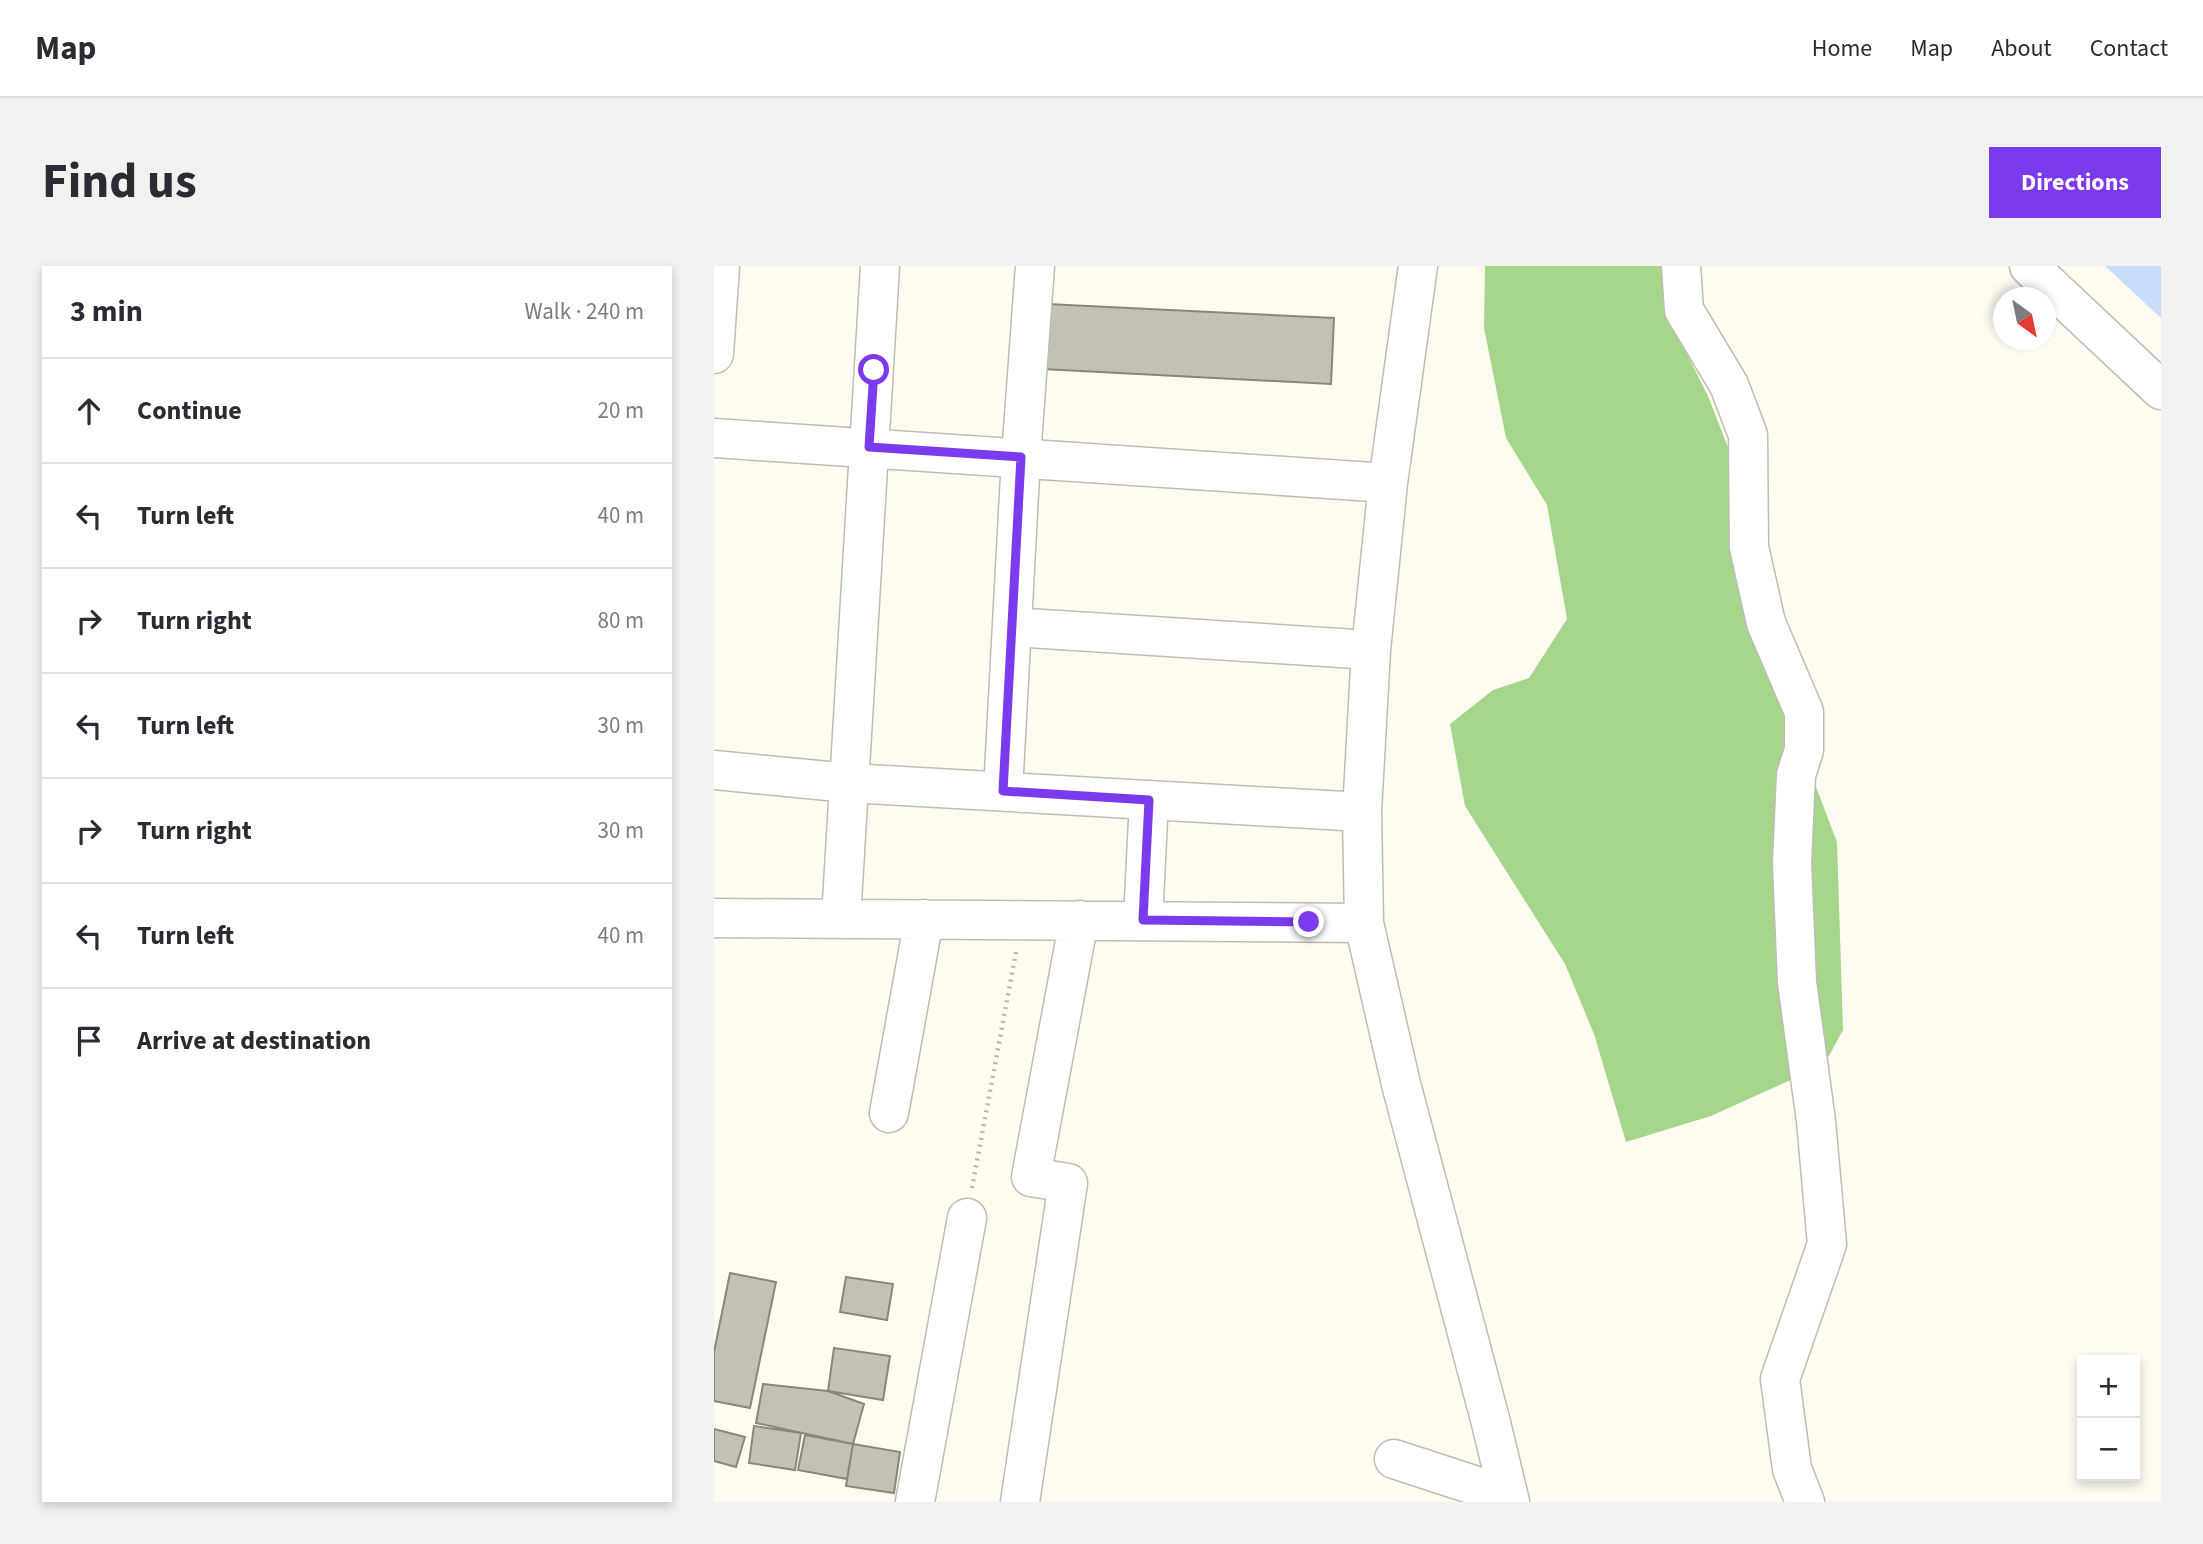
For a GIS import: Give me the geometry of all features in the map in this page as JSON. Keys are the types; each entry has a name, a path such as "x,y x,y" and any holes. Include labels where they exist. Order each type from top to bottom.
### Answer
{"street":[{"path":"714,354 720,266"},
{"path":"841,919 880,266"},
{"path":"1003,791 1021,457 1035,266"},
{"path":"1418,266 1388,483 1371,650 1362,812 1364,923 1401,1084 1491,1423 1508,1497"},
{"path":"1681,266 1684,310 1729,385 1748,435 1749,547 1766,622 1804,712 1804,750 1796,775 1791,863 1797,982 1816,1121 1827,1244 1780,1379 1791,1469 1805,1502"},
{"path":"2029,266 2161,390"},
{"path":"714,438 1388,483"},
{"path":"1013,627 1371,650"},
{"path":"714,769 849,783 1362,812"},
{"path":"1143,920 1149,800"},
{"path":"716,926 841,919 1364,923"},
{"path":"889,1113 924,919"},
{"path":"1020,1502 1068,1182 1031,1177 1079,920"},
{"path":"915,1502 967,1218"},
{"path":"1394,1459 1508,1497"}],"path":[{"path":"967,1218 1022,920"}],"green space":[{"path":"1485,266 1670,266 1681,342 1708,396 1729,450 1776,682 1837,842 1843,1030 1824,1065 1711,1116 1626,1142 1594,1034 1565,964 1465,806 1450,724 1493,690 1529,678 1567,619 1547,505 1506,438 1484,328"}],"water":[{"path":"2105,266 2161,266 2161,318"}],"building":[{"path":"1047,304 1334,318 1331,384 1043,369"},
{"path":"730,1273 776,1282 750,1408 714,1401 714,1352"},
{"path":"846,1277 893,1284 887,1320 840,1312"},
{"path":"834,1348 890,1356 883,1400 828,1391"},
{"path":"763,1384 828,1391 864,1404 853,1444 756,1423"},
{"path":"754,1426 801,1433 795,1470 749,1463"},
{"path":"714,1429 745,1437 736,1467 714,1461"},
{"path":"805,1435 853,1444 847,1479 798,1470"},
{"path":"853,1444 900,1452 894,1493 846,1486"}],"route":[{"path":"874,370 869,447 1021,457 1003,791 1149,800 1143,920 1309,922"}]}
